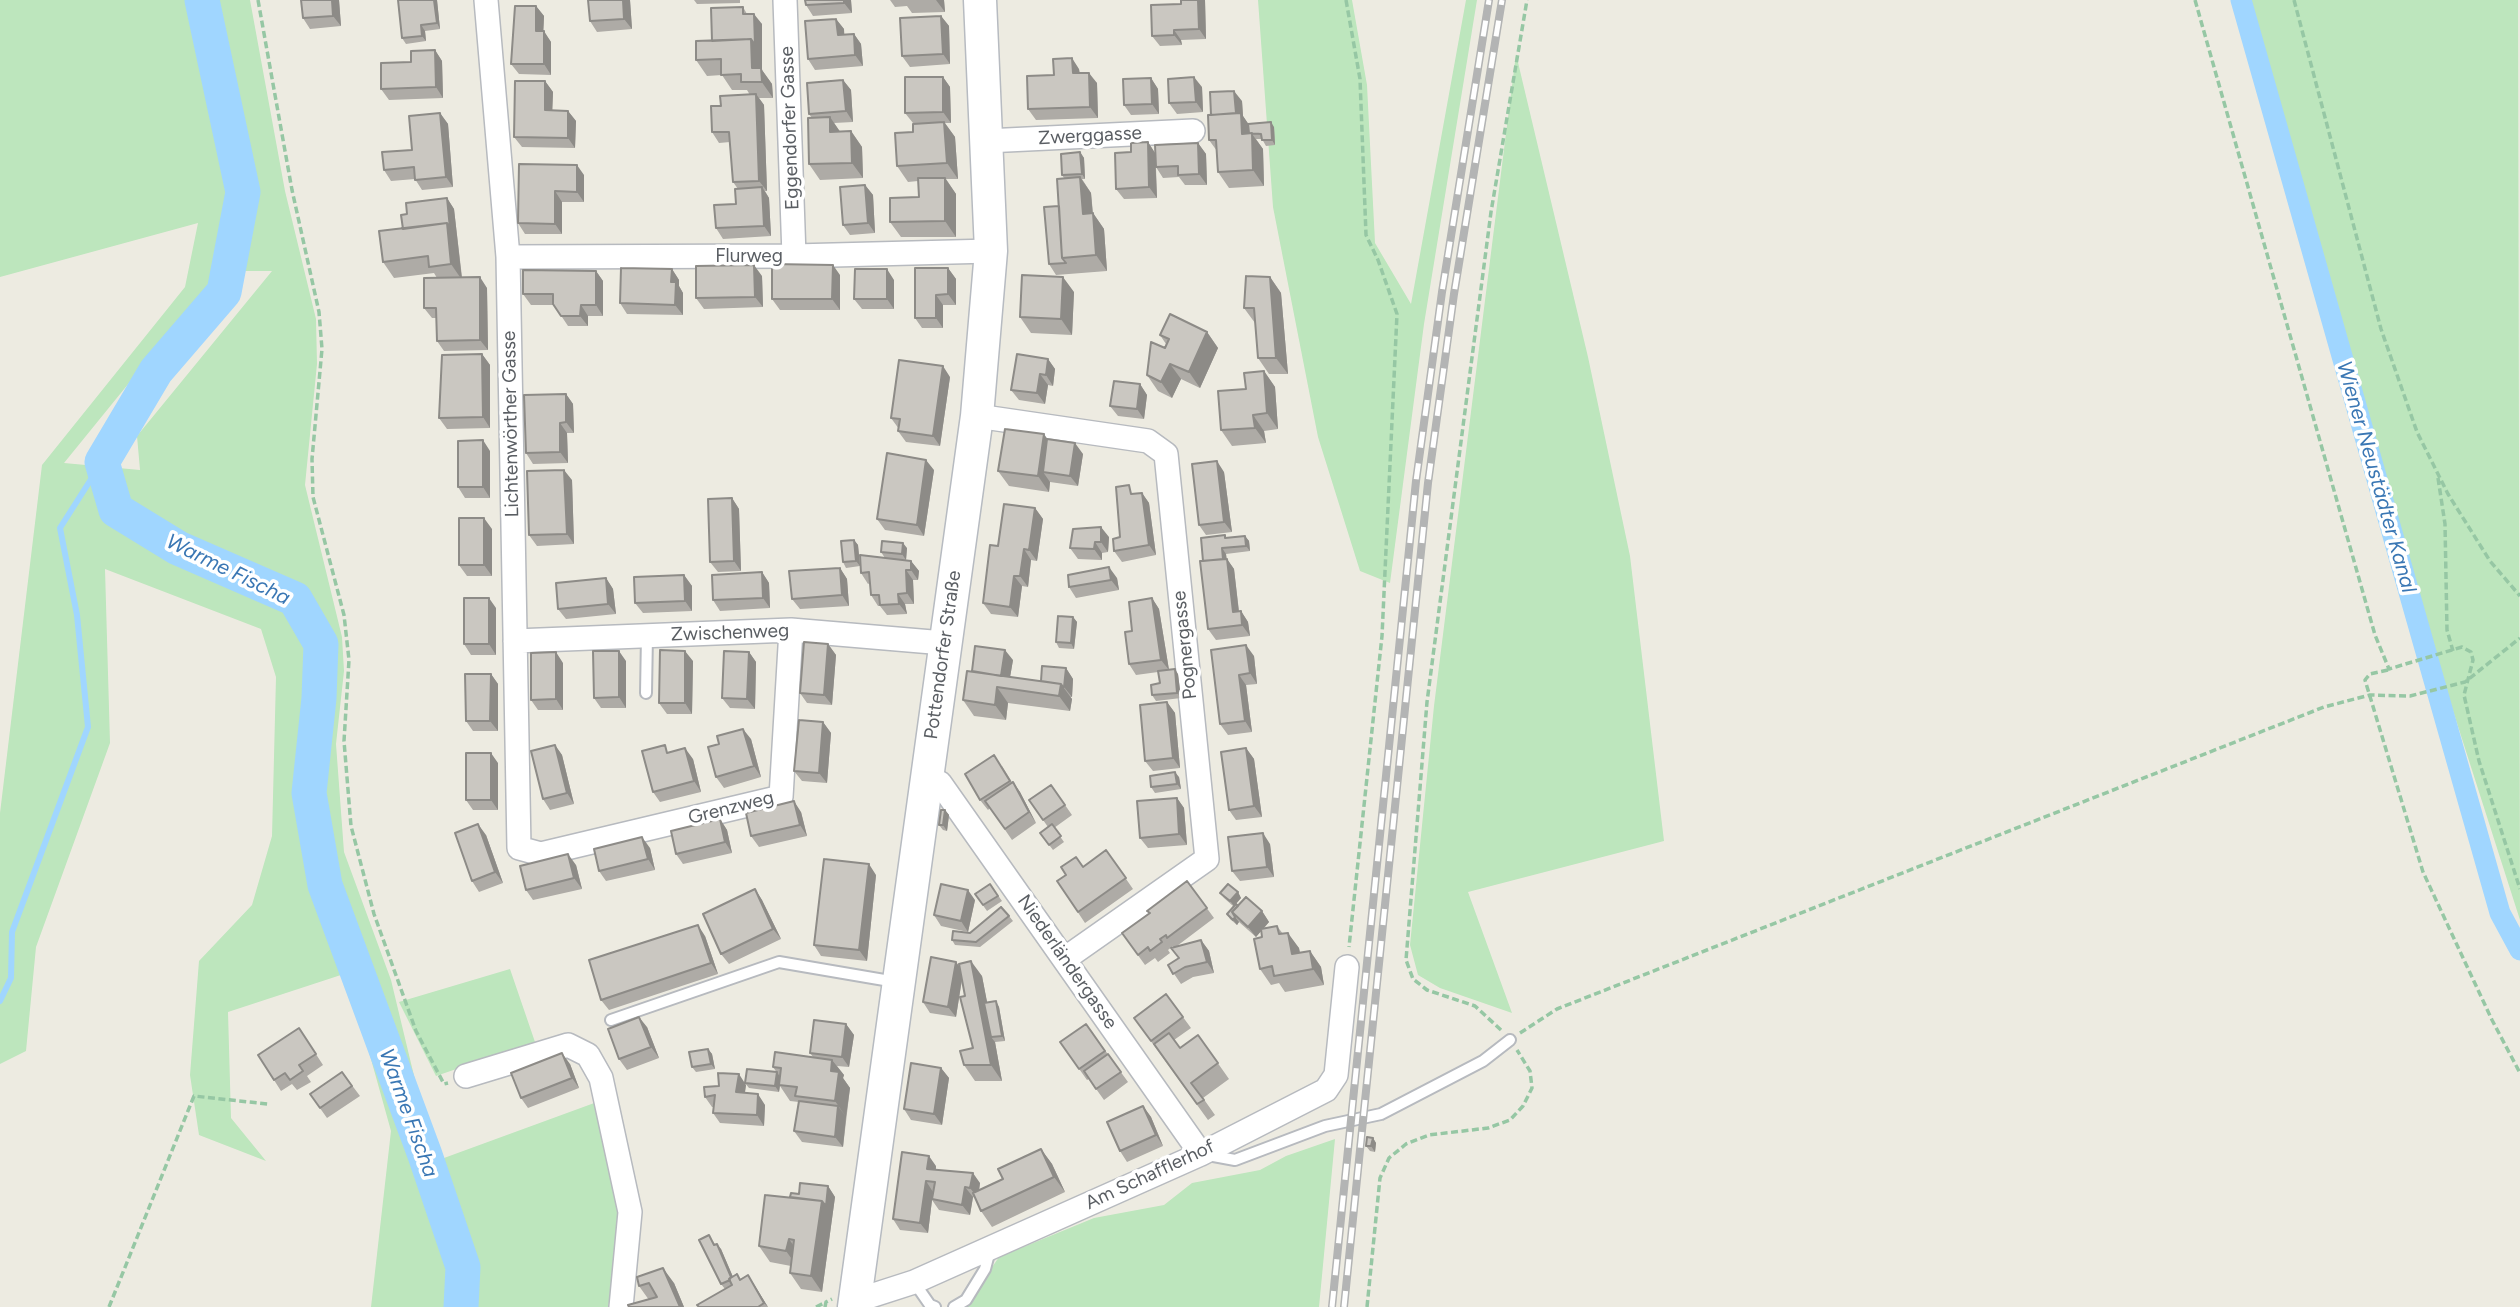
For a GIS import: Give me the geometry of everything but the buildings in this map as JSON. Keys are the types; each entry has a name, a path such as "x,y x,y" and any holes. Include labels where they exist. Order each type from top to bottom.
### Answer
{"main road":[{"name":"Pottendorfer Straße","path":"861,1301 898,983 977,415 991,251 980,0"}],"street":[{"name":"Lichtenwörther Gasse","path":"486,0 508,257 519,848"},
{"name":"Eggendorfer Gasse","path":"785,0 794,256"},
{"name":"Zwerggasse","path":"986,141 1193,131"},
{"name":"Flurweg","path":"508,257 794,256 991,251"},
{"name":"Pognergasse","path":"977,415 1148,441 1166,454 1207,859 1066,958"},
{"name":"Zwischenweg","path":"514,641 792,630 944,643"},
{"name":"Grenzweg","path":"519,848 541,854 781,797 792,630"},
{"name":"Niederländergasse","path":"927,778 940,783 1066,958 1201,1154"},
{"name":"Am Schafflerhof","path":"861,1301 914,1282 1201,1154 1325,1090 1336,1075 1347,967"},
{"path":"466,1076 568,1045 587,1055 601,1077 630,1212 621,1307"}],"lane":[{"path":"646,693 647,635"},
{"path":"611,1020 779,962 898,983"},
{"path":"1201,1154 1236,1160 1325,1126 1381,1114 1483,1061 1510,1040"},
{"path":"954,1307 966,1300 985,1269 990,1247"},
{"path":"914,1282 934,1307"}],"path":[{"path":"258,0 292,190 319,312 322,349 312,459 313,497 344,615 349,660 344,741 351,826 374,914 416,1031 444,1084 466,1076"},
{"path":"1346,0 1360,79 1366,235 1397,314 1382,636 1347,967"},
{"path":"1367,1307 1380,1178 1389,1158 1406,1144 1429,1135 1488,1128 1510,1120 1523,1106 1532,1088 1530,1071 1510,1040 1475,1006 1427,990 1413,979 1406,960 1427,702 1491,212 1527,0"},
{"path":"2195,0 2375,635 2389,669"},
{"path":"2294,0 2381,329 2417,432 2437,472 2490,561 2520,596"},
{"path":"2437,472 2445,524 2447,630 2453,651"},
{"path":"1510,1040 1557,1009 2324,707 2370,695 2423,694 2465,682 2520,638"},
{"path":"2520,889 2479,761 2464,695 2465,682 2473,660 2471,652 2462,647 2370,674 2365,680 2423,872 2492,1020 2520,1073"},
{"path":"109,1307 194,1096 268,1104"},
{"path":"816,1307 861,1301"}],"green space":[{"path":"0,0 250,0 285,191 316,319 317,364 305,485 342,637 344,671 336,744 344,852 391,980 416,1084 444,1158 597,1102 618,1207 614,1277 608,1307 371,1307 391,1131 347,973 228,1012 231,1118 266,1161 199,1135 190,1075 199,961 252,905 272,836 276,677 261,629 105,569 110,743 36,947 26,1051 0,1064 0,813 42,465 185,287 198,223 0,277","holes":["220,271 272,271 137,436 140,470 64,463"]},
{"path":"1258,0 1352,0 1367,85 1375,243 1411,304 1466,0 1477,0 1424,324 1390,583 1360,571 1318,437 1273,207"},
{"path":"2251,0 2518,0 2520,920 2431,642"},
{"path":"1516,54 1588,357 1630,556 1664,841 1468,892 1512,1013 1440,988 1418,975 1410,945 1434,706"},
{"path":"510,969 535,1042 436,1076 399,1002"},
{"path":"1335,1139 1319,1307 965,1307 999,1257 1094,1218 1164,1205 1192,1183 1260,1170 1286,1156"}],"waterway":[{"name":"Warme Fischa","path":"202,0 243,192 224,292 156,371 102,462 116,510 178,548 295,599 321,644 319,698 309,793 325,885 425,1155 463,1267 461,1307"},
{"name":"Wiener Neustädter Kanal","path":"2241,0 2500,913 2520,950"},
{"path":"0,1001 11,978 12,932 88,727 77,615 60,528 102,462"}],"railway":[{"path":"1332,1307 1416,481 1442,292 1489,0"},
{"path":"1344,1307 1428,483 1454,294 1502,0"}]}
